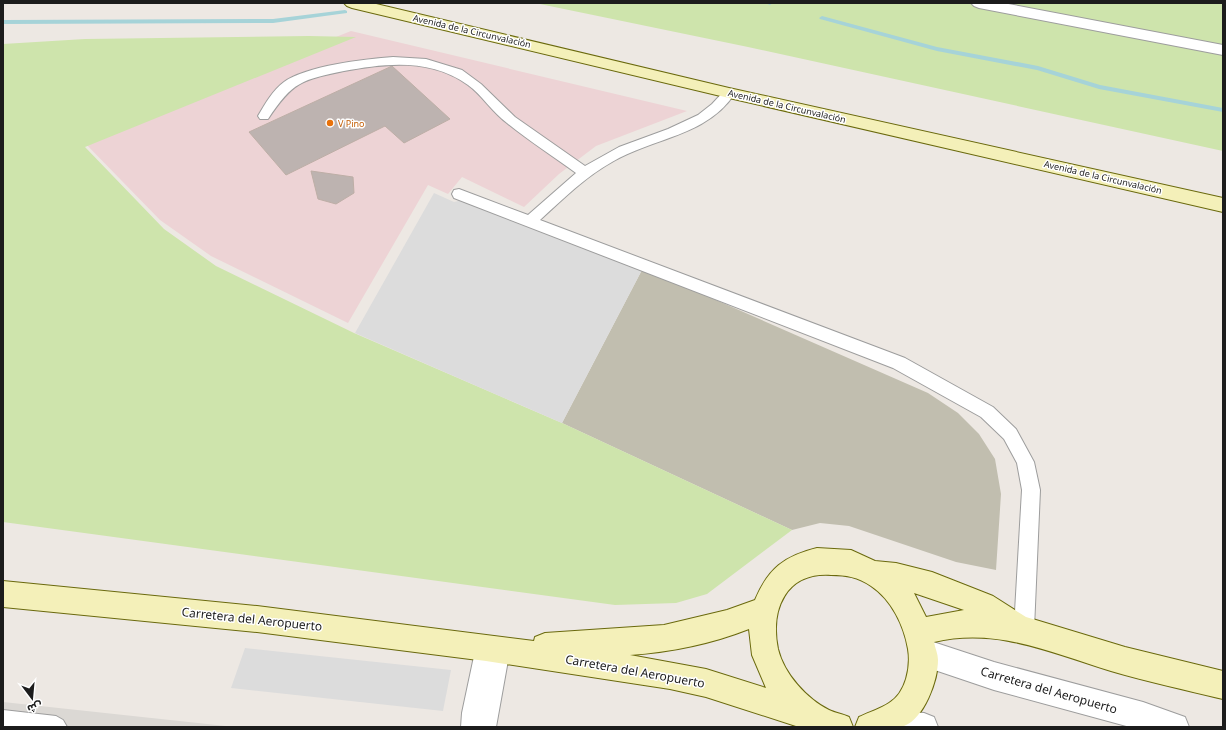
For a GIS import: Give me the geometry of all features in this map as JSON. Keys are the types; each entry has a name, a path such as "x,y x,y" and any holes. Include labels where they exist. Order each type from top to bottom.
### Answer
{"main road":[{"name":"Avenida de la Circunvalación","path":"352,3 529,44 729,93 1223,205"},
{"path":"839,727 813,717 792,701 776,680 766,657 761,633 764,610 773,589 788,572 807,562 829,559 853,562 875,572 924,582 950,590 999,613 1024,629"},
{"path":"875,572 894,588 910,608 922,642 922,675 915,696 901,712 876,725"},
{"name":"Carretera del Aeropuerto","path":"3,594 257,619 493,648 670,675 706,683 813,717"},
{"name":"Carretera del Aeropuerto","path":"493,648 664,639 727,624 764,610"},
{"path":"922,642 944,626 970,623 996,624 1024,629 1113,657 1223,685"}],"street":[{"path":"978,3 1223,50"},
{"name":"Carretera del Aeropuerto","path":"922,642 994,676 1142,716 1175,727"},
{"path":"876,725 924,727"}],"lane":[{"path":"264,116 282,90 292,82 305,77 367,62 415,60 435,65 471,82 511,120 585,173"},
{"path":"530,222 585,173 608,158 626,149 689,126 719,107 729,93"},
{"path":"458,194 898,363 986,412 1010,434 1026,462 1031,490 1024,629"},
{"path":"472,727 472,713 493,648"},
{"path":"485,727 493,648"},
{"path":"3,721 56,727"}],"shaded area":[{"path":"351,31 687,111 596,146 559,174 524,207 462,177 448,194 428,185 348,323 211,256 160,220 81,139"},
{"path":"434,193 454,202 472,198 643,268 562,423 355,333"},
{"path":"643,268 928,393 958,413 979,434 995,459 1001,494 996,570 956,562 849,526 820,523 792,530 562,423"},
{"path":"245,648 451,670 443,711 231,688"},
{"path":"3,702 235,727 3,727"}],"green space":[{"path":"535,3 1223,3 1223,151 748,47"},
{"path":"309,36 356,37 85,147 164,229 216,266 354,333 562,423 792,530 707,594 676,603 615,605 3,522 3,44 85,39"}],"building":[{"path":"392,66 450,119 404,143 385,126 286,175 249,132"},
{"path":"311,171 353,177 354,193 336,204 318,199"}],"waterway":[{"path":"3,22 273,21 345,12"},
{"path":"822,18 937,49 1038,68 1099,87 1223,110"}],"place":[{"name":"V Pino","path":"330,123"}]}
